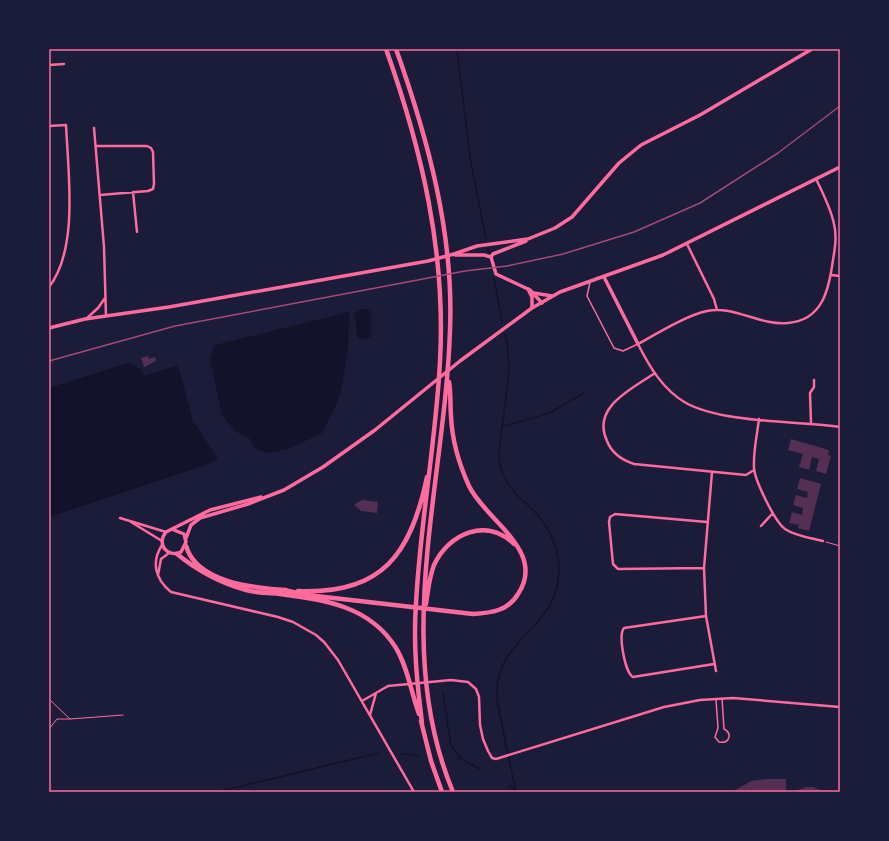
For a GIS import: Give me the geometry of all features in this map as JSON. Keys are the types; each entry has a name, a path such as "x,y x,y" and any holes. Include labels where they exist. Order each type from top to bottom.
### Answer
{"highway":[{"path":"386,49 417,144 431,208 437,255 441,307 440,360 436,406 416,593 416,677 422,723"},
{"path":"396,49 423,133 440,205 450,288 451,329 448,402 423,622 426,686 435,738 453,792"},
{"path":"284,590 307,595 473,614 490,613 502,610 511,603 523,587 525,567 522,555 514,540 488,512 470,488 455,445 448,402"},
{"path":"186,546 194,561 203,569 223,579 244,586 321,592 344,588 369,578 390,562 412,532 422,498 431,454"},
{"path":"426,594 435,564 442,554 457,539 470,532 483,529 501,534 514,544 522,555"},
{"path":"177,554 204,574 234,586 248,590 334,603 347,607 370,620 392,642 402,661 422,723 431,761 442,792"},
{"path":"286,595 307,595"}],"street":[{"path":"491,257 500,250 519,245 528,239 551,230 572,217 619,162 641,145 700,116 812,49"},
{"path":"49,65 64,64"},
{"path":"49,126 66,126 70,215 60,264 56,275 49,286"},
{"path":"94,128 100,195 106,317"},
{"path":"96,146 147,146 151,148 153,152 153,189 148,191 100,195"},
{"path":"158,575 161,559 169,553 177,554 186,546 186,538 191,525 200,518 248,504 294,485 341,454 460,361 532,308 573,286 604,277 663,255 840,166"},
{"path":"638,344 697,314 717,310 777,323 797,321 812,314 822,303 828,291 836,240 834,224 815,178"},
{"path":"133,192 137,232"},
{"path":"49,328 85,319 106,317 454,254 481,246 528,239"},
{"path":"686,244 714,298 717,310"},
{"path":"454,254 491,257"},
{"path":"491,257 496,274 528,288 542,303"},
{"path":"831,275 840,276"},
{"path":"604,277 638,344 655,373 679,398 694,407 711,412 759,419 840,427"},
{"path":"528,288 532,297 532,308"},
{"path":"534,293 553,296"},
{"path":"85,319 100,306 106,297"},
{"path":"100,306 106,307"},
{"path":"655,373 619,396 609,408 605,416 603,426 604,434 610,448 620,458 634,464 712,472 746,475 754,470"},
{"path":"811,423 810,393 814,387 814,380"},
{"path":"759,419 754,470 772,514 776,521 785,529 795,534 823,541"},
{"path":"712,472 706,522 704,568 706,616 716,671"},
{"path":"120,518 166,532 174,530 210,510 269,496"},
{"path":"704,568 618,569 613,564 609,522 610,517 615,514 706,522"},
{"path":"761,526 772,514"},
{"path":"127,520 162,543 169,553"},
{"path":"174,530 184,534 186,538"},
{"path":"166,532 155,563 161,583 171,592 278,617 307,629 324,642 332,651 414,792"},
{"path":"706,616 624,628 621,634 627,672 633,677 714,664"},
{"path":"362,701 388,686 459,680 472,684 479,698 480,725 483,739 492,758 501,758 515,754 664,707 716,698 840,707"},
{"path":"370,715 376,693"}],"lane":[{"path":"590,281 587,296 614,348 623,351 638,344"},
{"path":"716,698 718,728 715,733 717,741 721,743 726,742 729,738 729,734 724,729 722,698"}],"path":[{"path":"823,541 840,546"},
{"path":"49,699 70,719"},
{"path":"49,729 57,719 123,715"}],"shaded area":[{"path":"361,309 367,309 371,312 371,338 357,338 355,313"},
{"path":"349,312 348,348 342,386 337,403 322,433 288,449 268,453 256,449 249,438 235,431 222,415 210,358 215,345"},
{"path":"128,363 141,369 145,376 178,365 193,421 218,459 206,465 49,517 49,388"},
{"path":"497,704 499,704 508,750 506,751"}],"building":[{"path":"148,356 149,359 155,357 156,361 144,367 141,358"},
{"path":"791,439 829,450 828,455 831,456 826,474 816,471 819,459 812,457 809,470 799,467 803,454 788,450"},
{"path":"800,478 821,484 809,531 798,528 799,525 789,523 792,512 802,515 803,508 793,505 796,495 807,498 808,492 797,489"},
{"path":"362,500 378,502 377,513 361,511 354,505"},
{"path":"786,779 786,792 732,792 751,781"},
{"path":"806,787 813,787 825,792 793,792"}],"waterway":[{"path":"457,49 471,163 486,239"},
{"path":"488,248 490,254"},
{"path":"494,278 502,321"},
{"path":"498,706 498,683 503,665 512,650 546,611 555,594 559,574 556,548 545,524 540,517 519,497 507,482 501,469 499,448 509,368 505,334"},
{"path":"503,426 551,412 584,393"},
{"path":"443,693 451,746 461,758"},
{"path":"507,749 516,792"},
{"path":"216,792 379,753"},
{"path":"401,754 418,756"},
{"path":"459,758 480,769"},
{"path":"510,786 515,789"}],"railway":[{"path":"49,361 175,326 465,271 507,266 563,254 634,232 700,203 778,153 840,106"}]}
